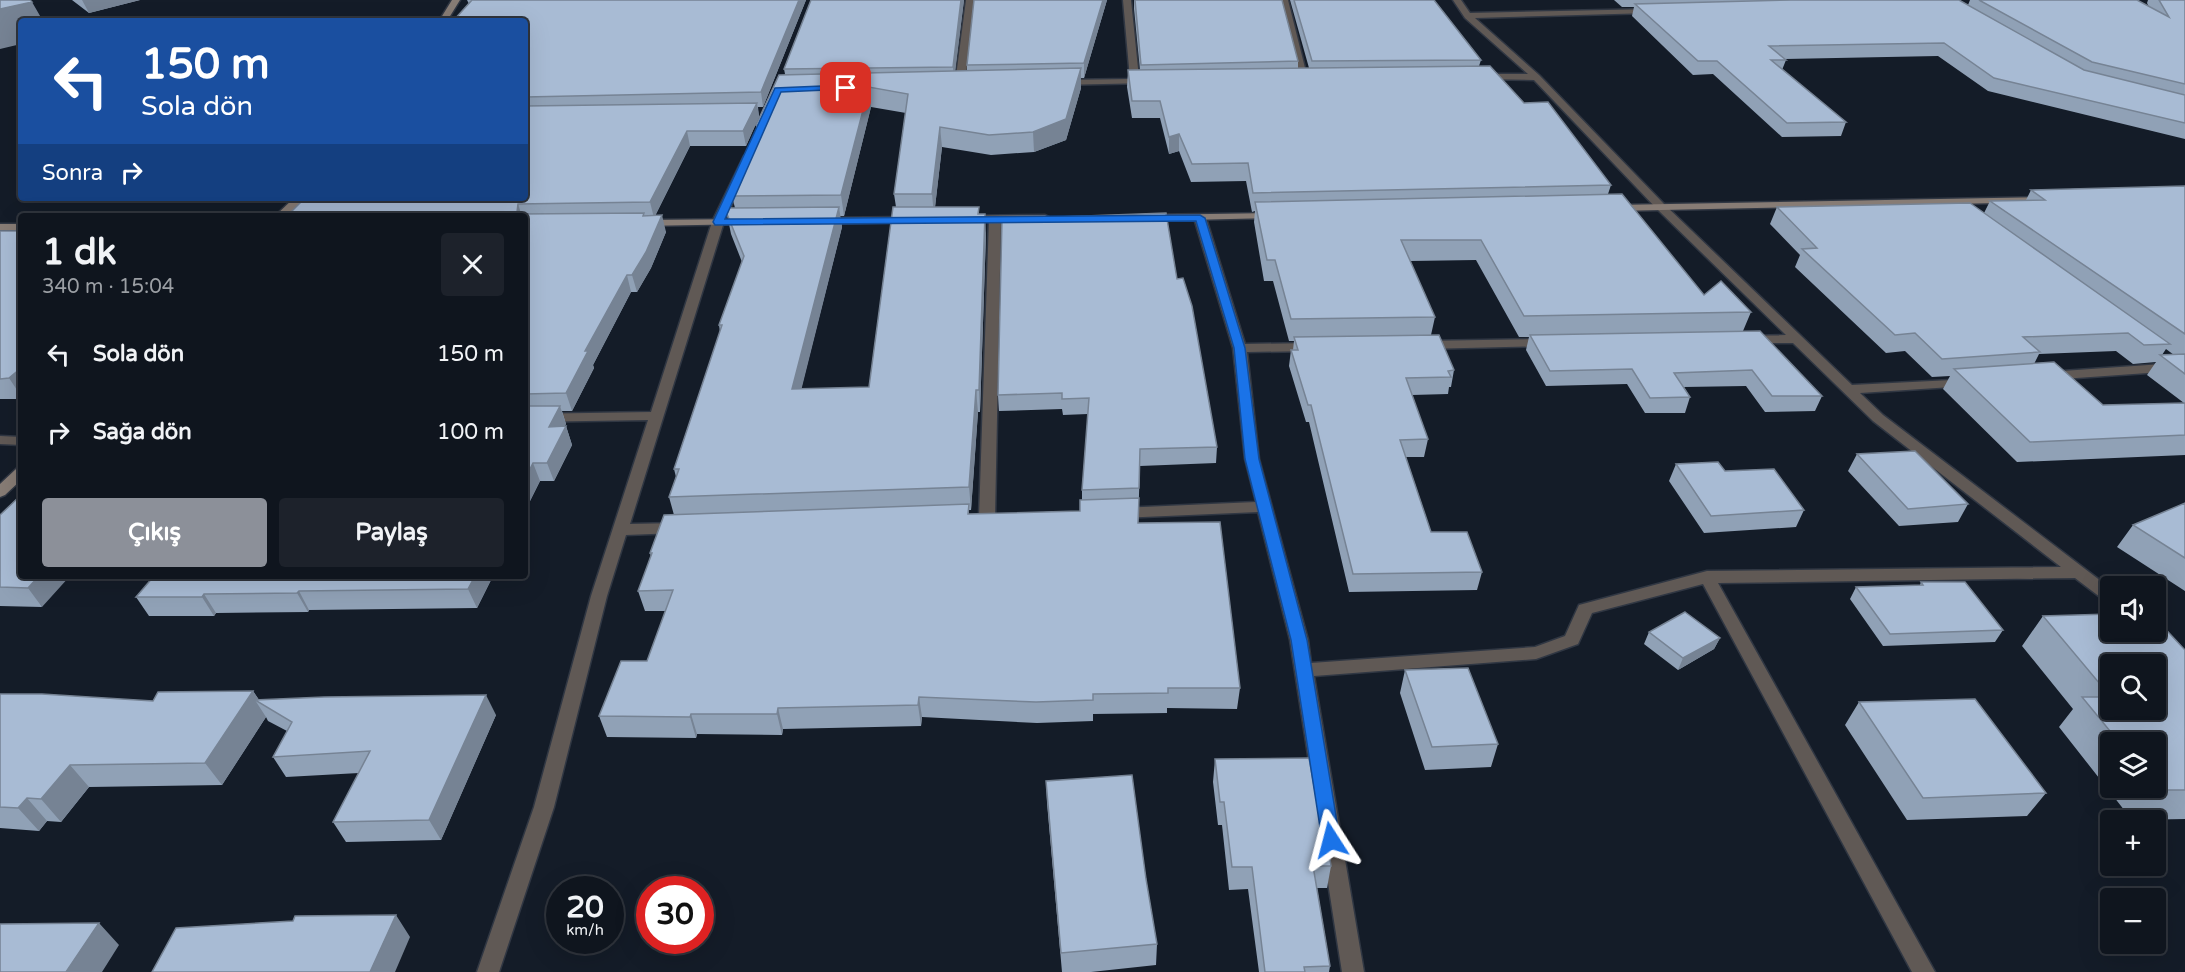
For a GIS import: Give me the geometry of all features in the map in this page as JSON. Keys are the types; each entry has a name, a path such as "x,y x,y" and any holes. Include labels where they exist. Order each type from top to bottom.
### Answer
{"street":[{"path":"445,18 456,0"},
{"path":"960,84 970,0"},
{"path":"1127,0 1135,82"},
{"path":"1284,0 1305,78"},
{"path":"1457,0 1468,16 1536,76 1661,207 1878,418 2100,588"},
{"path":"1468,16 1660,11"},
{"path":"1467,77 1536,76"},
{"path":"1294,79 1317,78"},
{"path":"1053,83 1158,81"},
{"path":"949,85 972,84"},
{"path":"488,972 544,807 599,596 718,222 755,142"},
{"path":"1945,200 1965,214"},
{"path":"1602,208 1945,200 2053,200"},
{"path":"284,213 297,201"},
{"path":"1131,218 1282,216"},
{"path":"960,219 1052,218"},
{"path":"1200,218 1239,348 1252,459 1299,640 1353,972"},
{"path":"810,221 926,219"},
{"path":"986,518 995,219"},
{"path":"627,224 764,222"},
{"path":"0,226 18,227"},
{"path":"1740,340 1799,339"},
{"path":"1406,346 1561,343"},
{"path":"1239,348 1323,347"},
{"path":"2158,354 2181,369"},
{"path":"2037,377 2181,369"},
{"path":"1850,389 1978,381"},
{"path":"528,418 657,417"},
{"path":"0,440 18,441"},
{"path":"0,492 18,475"},
{"path":"1102,513 1264,507"},
{"path":"621,530 692,528"},
{"path":"1304,670 1536,653 1572,640 1585,609 1707,577 2080,572"},
{"path":"1707,577 1924,972"}],"building":[{"path":"0,0 30,0 32,2 0,9"},
{"path":"472,0 799,0 761,92 528,97 528,18 456,18"},
{"path":"811,0 961,0 953,67 784,69"},
{"path":"974,0 1103,0 1084,63 967,65"},
{"path":"1135,0 1282,0 1298,61 1141,65"},
{"path":"1294,0 1434,0 1481,60 1312,61"},
{"path":"1791,0 1959,0 2084,70 2185,95 2185,123 1994,78 1944,43 1769,46 1786,60 1771,60 1846,122 1787,123 1717,61 1698,61 1635,4"},
{"path":"1979,0 2137,0 2169,17 2159,0 2185,0 2185,84 2092,62"},
{"path":"1490,66 1524,103 1548,102 1611,185 1253,193 1248,163 1192,164 1179,134 1169,137 1160,101 1132,101 1128,70"},
{"path":"1081,68 1066,119 1033,132 989,135 940,127 932,194 894,194 908,94 869,87 841,195 732,196 759,125 756,125 779,75"},
{"path":"757,103 743,131 687,131 650,202 518,204 518,213 290,213 302,201 528,201 528,106"},
{"path":"2185,186 2185,334 1990,201 2045,200 2031,190"},
{"path":"1622,194 1704,295 1721,281 1751,312 1524,316 1481,240 1401,240 1435,317 1291,319 1275,260 1267,260 1255,202"},
{"path":"1970,203 2170,344 2144,345 2128,333 2023,337 2040,352 1942,359 1915,333 1895,335 1802,249 1817,248 1777,207"},
{"path":"839,207 792,389 869,387 893,207 979,207 978,214 985,214 979,390 976,390 969,487 669,497 679,469 674,469 722,325 719,325 744,256 727,214 729,208"},
{"path":"644,213 643,216 662,215 646,252 632,275 627,275 585,351 588,351 566,393 528,394 528,214"},
{"path":"1166,213 1177,279 1183,278 1192,306 1217,447 1140,449 1139,488 1082,490 1089,398 1062,399 1062,393 998,395 1002,219"},
{"path":"0,231 18,231 18,370 9,378 0,379"},
{"path":"1760,331 1822,396 1772,396 1752,370 1674,373 1690,397 1650,398 1632,369 1550,371 1530,335"},
{"path":"1439,335 1454,370 1448,371 1451,377 1406,378 1428,439 1400,440 1431,532 1467,532 1482,572 1353,574 1311,405 1308,405 1291,350 1298,350 1294,337"},
{"path":"2185,354 2185,374 2160,355"},
{"path":"2054,362 2103,405 2185,403 2185,435 2030,442 1954,369"},
{"path":"528,406 560,406 549,427 566,426 547,463 533,463 528,473"},
{"path":"1915,451 1968,504 1908,509 1857,454"},
{"path":"1718,462 1725,471 1774,469 1804,510 1711,516 1676,464"},
{"path":"18,498 18,579 36,579 28,588 0,587 0,515"},
{"path":"1139,498 1138,523 1220,522 1240,688 1168,688 1168,693 1093,694 1093,700 1036,702 919,697 918,705 778,708 777,714 691,714 690,717 599,716 621,661 647,661 673,590 638,591 664,515 969,504 968,514 1080,511 1080,500"},
{"path":"2185,503 2185,558 2133,525"},
{"path":"151,579 473,579 468,589 299,591 297,593 204,594 202,597 136,597"},
{"path":"1921,582 1965,582 2003,630 1890,634 1856,587 1923,585"},
{"path":"1685,612 1720,638 1683,658 1649,632"},
{"path":"2100,614 2100,642 2166,642 2166,630 2185,650 2185,790 2166,790 2166,732 2111,732 2101,720 2166,720 2166,654 2100,654 2100,684 2043,616"},
{"path":"1468,668 1498,744 1432,747 1405,670"},
{"path":"253,691 205,763 70,765 41,799 27,798 18,808 0,807 0,694 42,694 153,701 158,692"},
{"path":"486,695 429,820 333,822 370,751 273,757 292,722 255,700 324,697"},
{"path":"2082,697 2100,697 2100,719"},
{"path":"1975,699 2046,793 1923,798 1859,702"},
{"path":"1309,758 1320,819 1324,819 1331,866 1313,866 1330,966 1304,967 1305,972 1265,972 1252,867 1232,867 1224,802 1220,802 1215,759"},
{"path":"1132,775 1157,944 1061,953 1046,781"},
{"path":"396,915 370,972 152,972 176,928 293,921 295,916"},
{"path":"99,923 66,972 0,972 0,924"}],"route":[{"path":"846,88 778,90 718,222 1200,218 1239,348 1252,459 1299,640 1331,840"}]}
